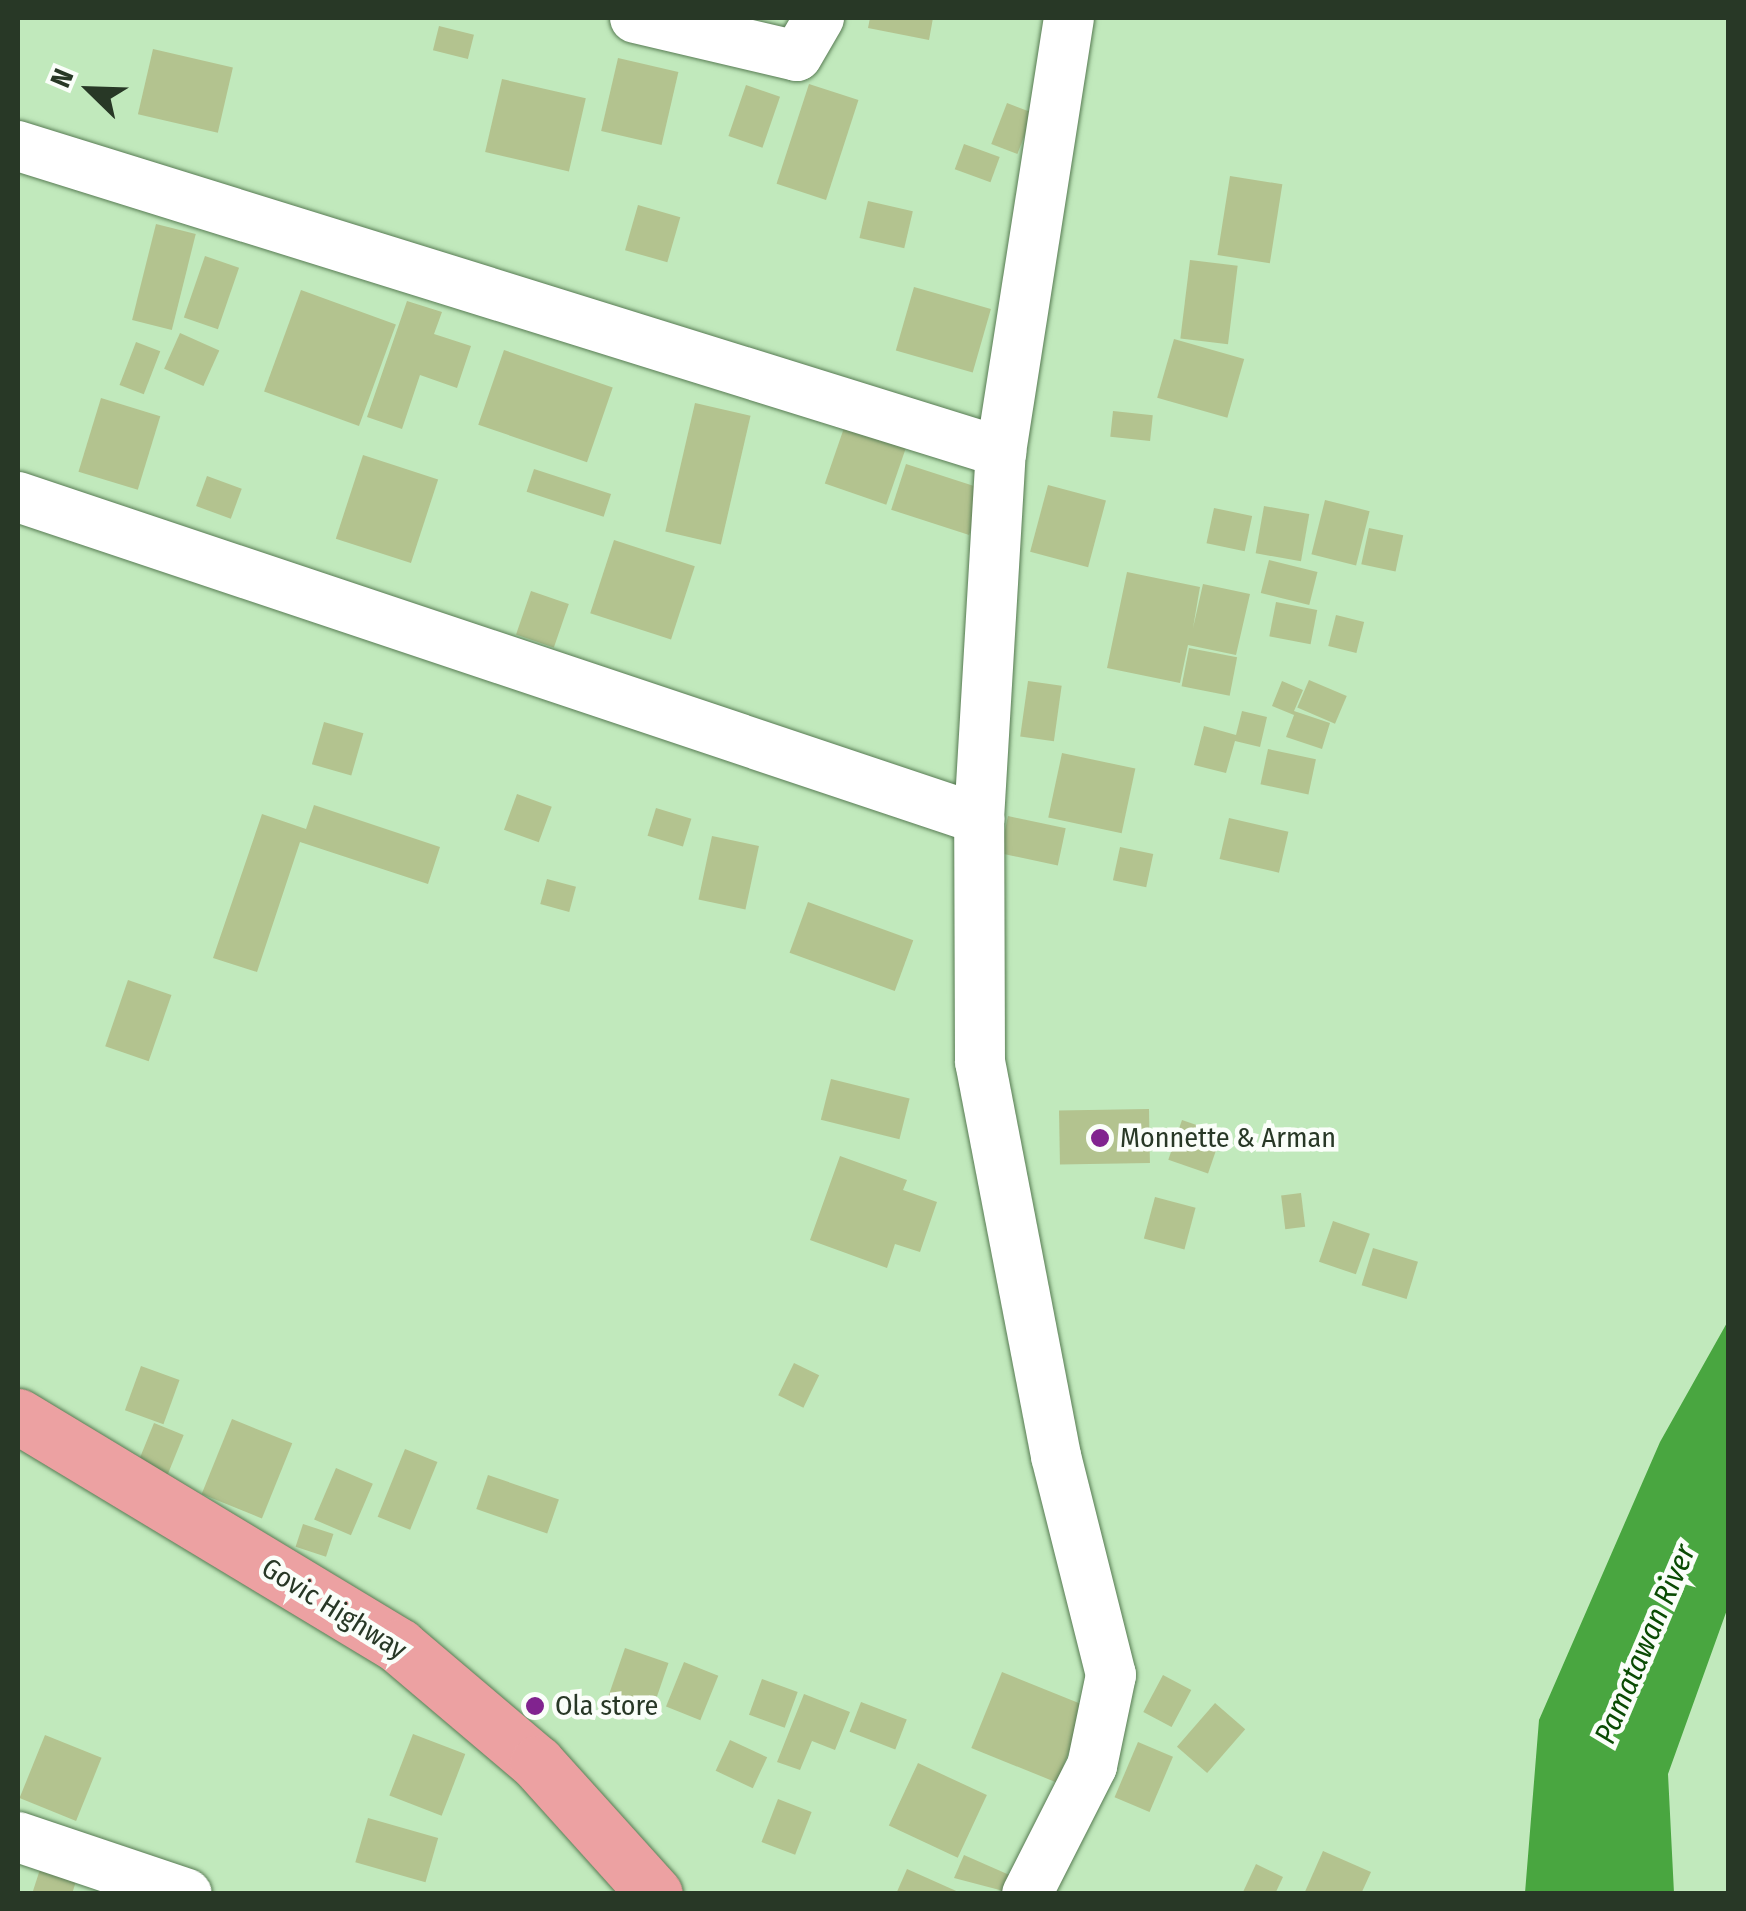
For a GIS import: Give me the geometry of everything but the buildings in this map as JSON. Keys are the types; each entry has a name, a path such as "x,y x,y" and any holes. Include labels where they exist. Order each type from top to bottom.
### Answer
{"main road":[{"name":"Govic Highway","path":"18,1416 399,1646 537,1764 655,1894"}],"street":[{"path":"635,18 797,56 818,18"},
{"path":"1027,1894 1092,1766 1111,1675 1056,1456 980,1062 979,819 1001,452 1069,18"},
{"path":"18,146 1001,452"},
{"path":"18,498 979,819"},
{"path":"18,1836 187,1894"}],"water":[{"name":"Pamatawan River","path":"1728,1321 1728,1607 1668,1774 1674,1893 1525,1893 1539,1720 1660,1442"}],"place":[{"name":"Monnette & Arman","path":"1100,1138"},
{"name":"Ola store","path":"535,1706"}]}
